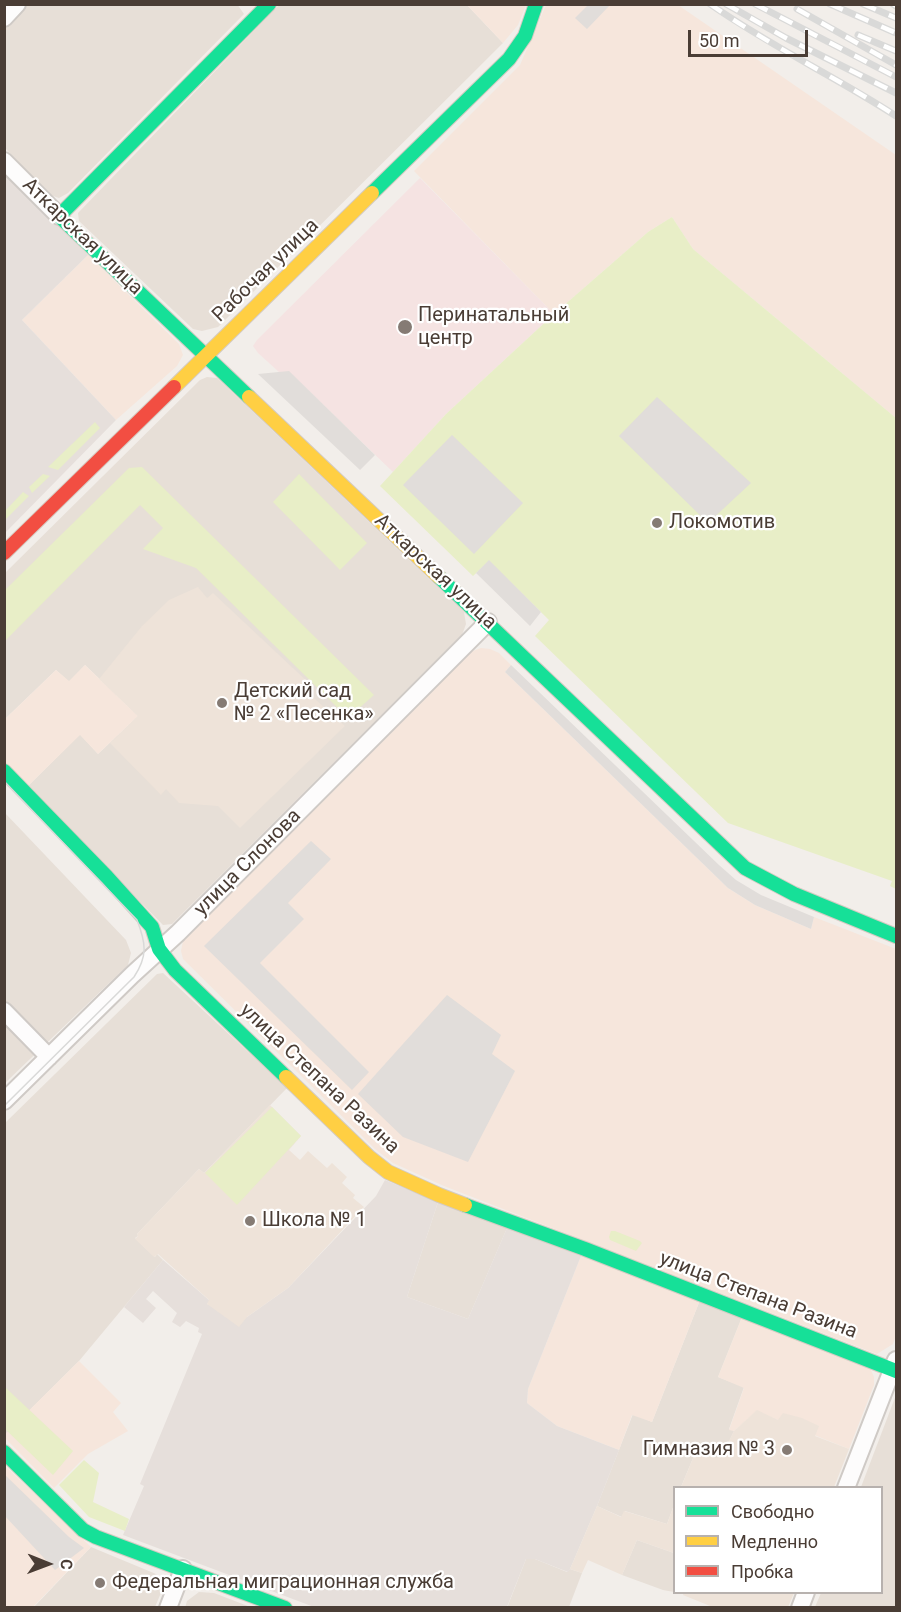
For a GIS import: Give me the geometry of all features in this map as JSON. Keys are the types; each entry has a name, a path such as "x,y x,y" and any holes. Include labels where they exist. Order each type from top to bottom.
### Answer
{"street":[{"path":"4,18 16,4"},
{"name":"Рабочая улица","path":"4,553 509,59 525,36 536,4"},
{"path":"59,216 259,8"},
{"name":"Аткарская улица","path":"4,161 727,852 746,868 802,898 897,936"},
{"name":"улица Слонова","path":"4,1101 178,933 488,622"},
{"name":"улица Степана Разина","path":"4,771 152,927 159,949 175,970 369,1157 388,1172 439,1195 895,1367"},
{"path":"4,1011 50,1057"},
{"path":"847,1486 895,1367"},
{"path":"4,1452 83,1530 96,1537 285,1608"},
{"path":"168,1608 183,1569"},
{"path":"800,1608 806,1594"}],"shaded area":[{"path":"237,4 244,14 68,193 59,198 50,195 5,148 5,28 25,5"},
{"path":"589,4 610,5 587,29 575,18"},
{"path":"279,5 467,5 503,43 218,327 202,331 193,329 79,221 78,213"},
{"path":"467,5 526,5 518,25 503,43"},
{"path":"546,5 678,5 896,155 896,418 693,249 672,217 648,232 554,314 414,171 520,65"},
{"path":"5,170 88,255 22,320 116,420 5,533"},
{"name":"Перинатальный центр","path":"420,178 554,314 446,414 393,472 289,372 279,372 253,346"},
{"path":"88,255 179,344 183,355 177,366 116,420 22,320"},
{"path":"289,371 375,455 360,470 258,374"},
{"path":"207,377 217,378 464,612 466,624 462,635 172,924 163,925 27,787 80,734 98,754 138,716 85,665 69,682 56,670 5,719 5,573 200,380"},
{"path":"657,397 751,483 708,523 619,436"},
{"path":"452,435 523,503 474,554 403,485"},
{"path":"489,560 541,612 530,626 476,573"},
{"name":"Детский сад № 2 «Песенка»","path":"198,587 207,598 213,593 310,684 305,690 345,726 240,828 218,806 179,803 166,789 161,795 110,743 138,716 99,679 142,626 169,600"},
{"path":"481,648 499,653 511,665 505,672 728,888 755,905 811,929 814,917 896,949 896,1336 893,1344 877,1354 444,1186 393,1163 375,1149 183,959 181,951 183,941 470,652"},
{"path":"85,665 138,716 98,754 80,735 27,787 5,764 5,719 56,670 69,681"},
{"path":"511,665 736,880 761,895 814,917 811,929 755,905 728,888 505,672"},
{"path":"5,813 126,940 131,953 128,965 5,1083"},
{"path":"311,841 331,859 288,903 304,919 260,963 369,1072 352,1090 204,946"},
{"path":"163,973 287,1088 204,1173 199,1169 137,1234 135,1238 155,1257 157,1254 163,1260 79,1361 5,1435 5,1123 157,974"},
{"path":"447,995 501,1035 492,1054 515,1071 468,1162 403,1137 358,1094"},
{"name":"Школа № 1","path":"270,1105 301,1136 289,1150 300,1160 308,1151 327,1168 332,1163 347,1177 342,1183 355,1195 353,1198 364,1207 288,1288 247,1317 239,1327 207,1304 209,1300 158,1254 154,1257 135,1239 137,1234 199,1169 204,1173"},
{"path":"385,1180 438,1202 407,1297 468,1319 507,1228 581,1256 528,1389 527,1403 557,1426 619,1450 568,1572 535,1559 526,1559 507,1607 314,1607 123,1535 144,1486 140,1484 202,1334 198,1332 199,1328 186,1321 180,1327 172,1322 177,1313 153,1291 146,1299 156,1308 143,1323 124,1307 163,1260 210,1301 207,1304 247,1317 288,1288 376,1196"},
{"path":"438,1202 507,1228 468,1319 407,1297"},
{"path":"581,1256 700,1300 652,1422 632,1415 619,1450 557,1426 527,1403 528,1389"},
{"path":"700,1300 742,1317 718,1377 744,1387 729,1429 734,1431 723,1454 716,1459 696,1451 681,1486 673,1486 673,1508 667,1524 625,1511 622,1517 597,1506 633,1414 652,1422"},
{"path":"742,1317 871,1370 874,1385 849,1449 814,1435 818,1427 778,1420 757,1411 734,1431 729,1430 744,1388 718,1377"},
{"path":"79,1361 121,1403 113,1412 128,1431 88,1454 54,1488 4,1435"},
{"path":"896,1395 896,1607 815,1607 821,1594 883,1594 883,1486 861,1486"},
{"name":"Гимназия № 3","path":"757,1410 778,1420 783,1413 819,1426 815,1436 849,1449 834,1486 681,1486 696,1451 716,1458 723,1453 734,1431"},
{"path":"4,1465 91,1547 33,1607 5,1607"},
{"path":"4,1474 69,1537 84,1548 55,1570 5,1516"},
{"name":"Гимназия № 3","path":"597,1506 621,1517 624,1511 667,1524 673,1508 673,1553 637,1540 622,1575 588,1560 582,1573 570,1569"},
{"path":"637,1540 673,1553 673,1592 622,1575"},
{"path":"91,1547 156,1574 163,1588 155,1607 33,1608"},
{"path":"526,1559 535,1559 567,1572 570,1569 582,1573 569,1607 507,1608"},
{"path":"199,1592 214,1593 253,1608 185,1608 187,1601"},
{"path":"794,1594 788,1607 715,1608 683,1595"}],"green space":[{"name":"Локомотив","path":"672,217 693,249 896,418 896,889 890,886 892,881 728,823 535,636 549,620 489,561 473,576 380,486 446,414 554,314 648,232"},
{"path":"95,422 100,428 58,470 48,467"},
{"path":"142,467 374,695 348,718 196,568 143,549 163,528 140,505 5,641 5,590 129,468"},
{"path":"43,474 50,476 32,493 29,487"},
{"path":"299,474 367,543 340,570 273,502"},
{"path":"23,492 29,496 5,520 5,511"},
{"path":"272,1107 301,1136 237,1205 205,1173"},
{"path":"611,1231 642,1243 636,1251 610,1240"},
{"path":"5,1387 73,1451 53,1475 5,1429"},
{"path":"84,1460 99,1473 93,1502 129,1519 125,1531 89,1517 59,1485"}],"tram line":[{"path":"4,781 137,920 144,943 142,962 134,977 4,1106"}],"railway":[{"path":"710,4 756,34 896,116"},
{"path":"726,4 786,38 896,93"},
{"path":"755,4 896,77"},
{"path":"830,4 896,33"},
{"path":"863,4 896,18"},
{"path":"797,9 896,65"},
{"path":"858,35 896,51"}],"traffic: fast":[{"path":"249,397 59,216 269,4"},
{"path":"372,193 509,59 525,36 536,4"},
{"path":"439,577 745,868 794,894 896,936"},
{"path":"4,771 152,927 159,949 175,970 286,1077"},
{"path":"465,1205 585,1249 896,1371"},
{"path":"4,1452 83,1530 96,1537 285,1608"}],"traffic: slow":[{"path":"174,387 372,193"},
{"path":"249,397 439,577"},
{"path":"286,1077 369,1157 388,1172 465,1205"}],"traffic: jam":[{"path":"4,553 174,387"}],"place":[{"name":"Перинатальный центр","path":"405,327"},
{"name":"Локомотив","path":"657,523"},
{"name":"Детский сад № 2 «Песенка»","path":"222,703"},
{"name":"Школа № 1","path":"250,1221"},
{"name":"Гимназия № 3","path":"787,1450"},
{"name":"Федеральная миграционная служба","path":"100,1583"}]}
